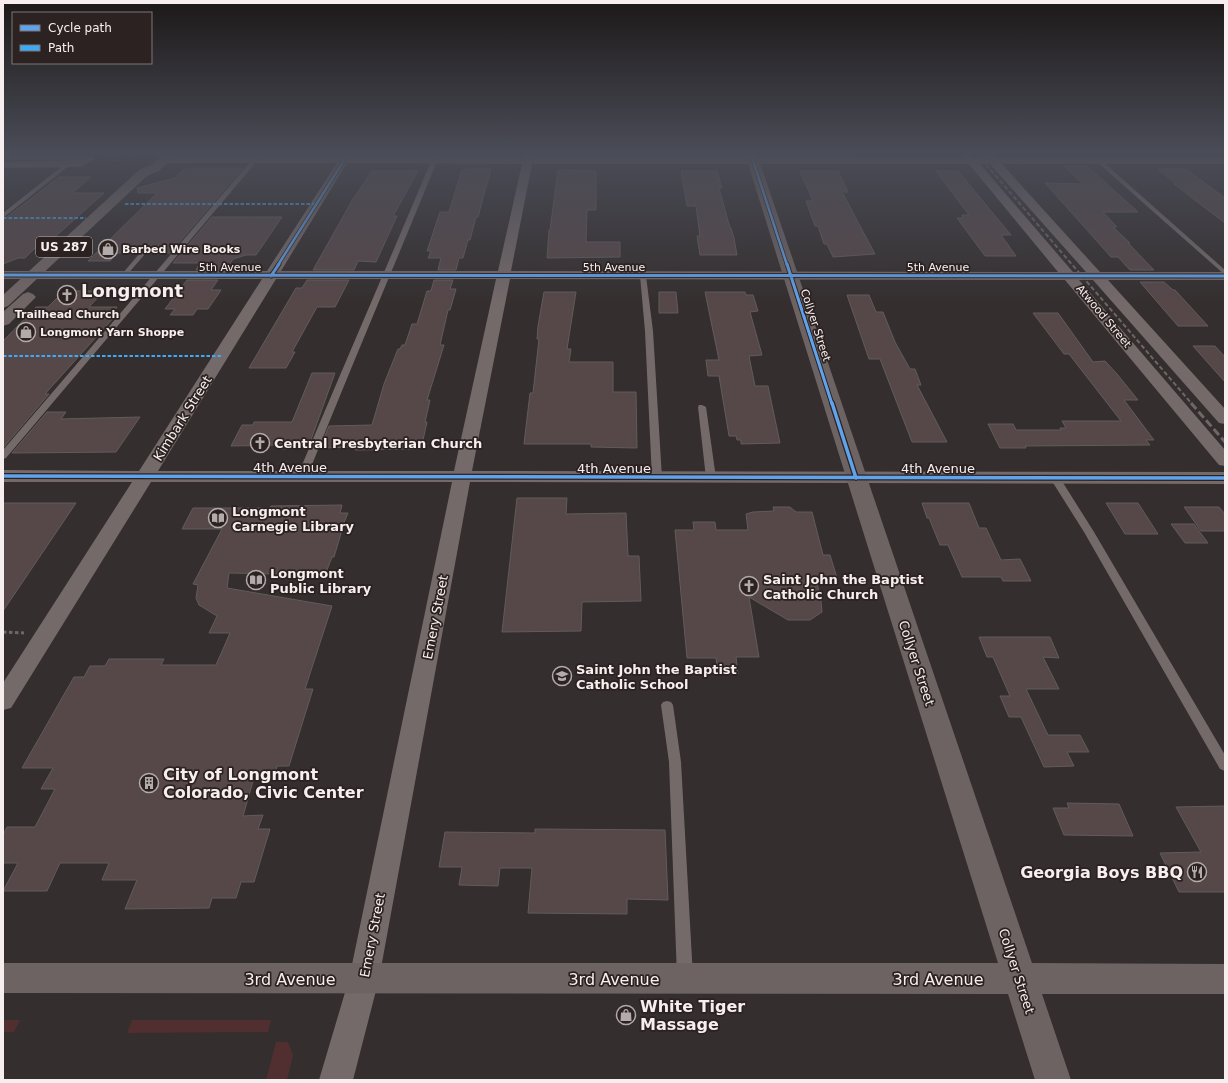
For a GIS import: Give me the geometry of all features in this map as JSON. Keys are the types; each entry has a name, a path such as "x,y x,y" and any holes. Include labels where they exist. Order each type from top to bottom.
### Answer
{"highway":[{"name":"US 287","path":"3,303 109,205"},
{"name":"US 287","path":"3,321 125,205"}],"street":[{"name":"Kimbark Street","path":"3,702 316,205"},
{"name":"Emery Street","path":"336,1080 364,979 462,476 518,205"},
{"name":"Collyer Street","path":"767,205 1053,1080"},
{"name":"Atwood Street","path":"1009,205 1225,461"},
{"name":"Atwood Street","path":"1033,205 1225,419"},
{"name":"5th Avenue","path":"3,275 1225,276"},
{"name":"4th Avenue","path":"3,476 1225,478"},
{"name":"3rd Avenue","path":"3,978 1225,979"}],"lane":[{"path":"3,216 17,205"},
{"path":"3,456 218,205"},
{"path":"302,476 416,205"},
{"path":"1148,205 1225,272"},
{"path":"124,275 142,254"},
{"path":"644,276 649,331 657,478"},
{"path":"702,407 711,478"},
{"path":"1055,478 1089,532 1225,766"},
{"path":"667,705 675,762 685,979"}],"shaded area":[{"path":"3,1020 20,1020 14,1032 3,1032"},
{"path":"132,1020 271,1020 268,1032 127,1033"},
{"path":"276,1042 288,1042 293,1055 287,1080 266,1080"}],"building":[{"path":"23,205 91,205 47,244 37,246 25,258 18,258 3,264 3,220"},
{"path":"145,205 212,205 170,253 118,253 110,261 88,261"},
{"path":"350,205 399,205 393,216 397,216 376,262 358,261 354,270 313,270"},
{"path":"451,205 481,205 478,217 476,217 470,240 468,240 463,258 459,258 456,270 438,270 441,258 428,258 431,251 427,251 440,212 449,212"},
{"path":"553,205 596,205 596,210 587,210 586,242 620,242 620,257 547,258"},
{"path":"687,205 724,205 734,238 737,255 700,255 697,236 700,236 696,206 687,206"},
{"path":"807,205 849,205 875,254 833,257 827,244 824,244 818,226 815,226"},
{"path":"961,205 986,205 1011,235 1001,235 1016,256 985,256 957,218 963,218 962,215 969,215"},
{"path":"1064,205 1130,205 1138,212 1103,212 1117,227 1113,227 1130,243 1128,243 1154,270 1130,270 1118,257 1111,257"},
{"path":"1201,205 1225,205 1225,223"},
{"path":"212,217 282,217 256,255 246,255 233,259 226,270 196,270 200,263 173,263"},
{"path":"187,280 218,280 211,290 221,290 208,309 197,309 193,315 170,315 175,309 165,309"},
{"path":"307,280 349,280 335,307 317,307 292,352 295,352 286,368 249,368 296,288 302,288"},
{"path":"434,280 453,280 450,289 456,289 450,310 448,310 440,345 444,345 427,400 430,400 421,449 355,450 356,447 320,448 329,426 372,425 384,384 398,349 400,349 402,345 405,345 412,324 417,324 427,291 431,291"},
{"path":"1140,282 1164,282 1175,290 1208,326 1178,326"},
{"path":"64,291 104,291 89,307 117,307 111,315 116,315 45,394 49,394 3,448 3,341 36,307 48,307"},
{"path":"544,292 576,292 567,349 571,349 569,362 613,362 613,392 636,392 637,448 591,447 591,444 524,444 530,393 533,393 539,339 537,339 538,326"},
{"path":"659,292 676,292 678,313 659,313"},
{"path":"705,292 745,292 746,295 753,295 758,311 750,312 762,355 749,356 755,386 768,386 780,443 741,444 741,440 737,440 736,436 729,436 719,376 708,376 706,360 719,360"},
{"path":"847,295 869,295 876,312 883,312 895,342 910,369 915,369 921,385 917,385 947,442 912,442 880,359 869,359"},
{"path":"1033,313 1058,313 1093,362 1105,361 1117,374 1138,400 1124,400 1154,440 1146,440 1150,445 1025,446 1026,448 1000,448 988,424 1013,424 1016,430 1061,430 1060,428 1066,428 1062,421 1121,421 1069,354 1064,354"},
{"path":"1193,346 1215,346 1225,357 1225,382"},
{"path":"312,373 335,373 308,448 280,449 282,445 231,446 242,425 253,425 254,422 292,422"},
{"path":"47,412 66,412 61,419 140,417 116,452 12,453"},
{"path":"517,498 567,498 566,514 626,513 628,556 639,556 641,601 582,602 581,631 502,632"},
{"path":"3,503 76,503 3,611"},
{"path":"922,503 969,503 979,528 986,528 1001,560 1020,559 1031,581 1003,581 1001,577 962,577 948,545 940,545 929,518 927,518"},
{"path":"1106,503 1138,503 1158,534 1125,534"},
{"name":"City of Longmont Colorado, Civic Center","path":"342,505 340,513 348,513 341,530 334,557 332,557 325,575 229,573 227,588 332,606 305,689 313,689 289,766 277,766 274,778 254,778 243,816 263,815 258,829 270,829 254,882 241,882 236,898 212,898 209,908 125,909 137,880 102,880 109,863 60,863 47,891 3,891 18,863 3,863 3,835 7,827 35,827 55,789 41,789 53,768 22,768 74,677 84,677 90,666 105,666 109,659 164,659 161,665 216,665 230,633 209,633 217,616 199,605 196,598 198,585 193,584 222,529 182,529 193,508 269,508 271,506"},
{"name":"Saint John the Baptist Catholic Church","path":"773,507 790,507 796,512 812,512 823,555 830,555 837,578 816,578 822,612 810,620 788,620 749,597 759,657 736,657 738,674 718,674 716,658 687,658 675,530 694,530 693,522 715,522 716,530 748,530 746,514 753,512 774,511"},
{"path":"1184,507 1219,507 1225,514 1225,531 1201,531"},
{"path":"1171,524 1194,524 1208,543 1185,543"},
{"path":"979,637 1050,637 1059,658 1043,657 1059,689 1026,689 1048,735 1080,735 1089,752 1067,752 1074,766 1044,767 1021,717 1009,717 1000,696 1010,696 993,657 987,657"},
{"path":"1067,803 1119,804 1133,836 1064,835 1053,808 1069,808"},
{"name":"Georgia Boys BBQ","path":"1225,806 1225,892 1179,892 1160,853 1201,852 1176,807"},
{"path":"535,829 665,830 668,900 627,899 627,914 528,913 532,868 500,868 498,886 459,885 462,867 439,867 445,832 535,833"}],"railway":[{"path":"1020,205 1192,404"},
{"path":"1191,403 1225,442"}],"marked path":[{"path":"3,218 86,218"},
{"path":"3,356 221,356"}],"cycle path":[{"path":"271,276 316,205"},
{"path":"767,205 856,478"},
{"path":"3,275 1225,276"},
{"path":"3,476 1225,478"}],"place":[{"name":"Barbed Wire Books","path":"108,249"},
{"name":"Trailhead Church","path":"67,295"},
{"name":"Longmont Yarn Shoppe","path":"26,332"},
{"name":"Central Presbyterian Church","path":"260,443"},
{"name":"Longmont Carnegie Library","path":"218,518"},
{"name":"Longmont Public Library","path":"256,580"},
{"name":"Saint John the Baptist Catholic Church","path":"749,586"},
{"name":"Saint John the Baptist Catholic School","path":"562,676"},
{"name":"City of Longmont Colorado, Civic Center","path":"149,783"},
{"name":"Georgia Boys BBQ","path":"1197,872"},
{"name":"White Tiger Massage","path":"626,1015"}],"district":[{"name":"Longmont","path":"132,291"}]}
